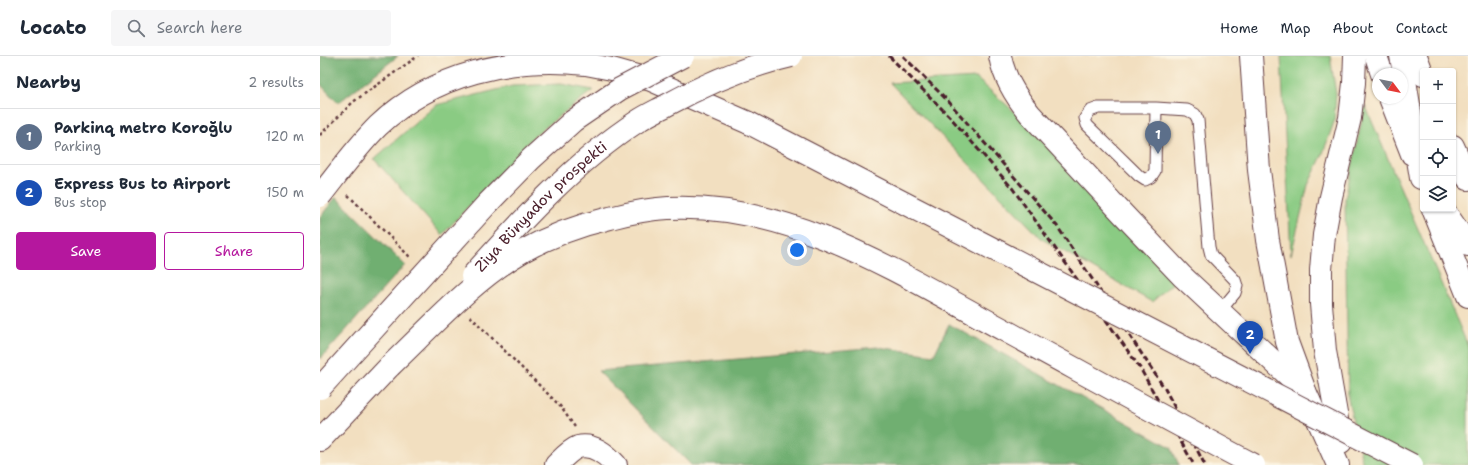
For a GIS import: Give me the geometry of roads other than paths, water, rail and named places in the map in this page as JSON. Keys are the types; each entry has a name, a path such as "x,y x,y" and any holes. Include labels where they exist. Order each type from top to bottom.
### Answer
{"main road":[{"path":"320,388 488,203 531,159 573,121 620,89 683,56"},
{"name":"Ziya Bünyadov prospekti","path":"320,440 540,202 600,149 638,120 730,74 766,62 791,56"},
{"path":"1000,56 1011,86 1025,108 1182,276 1305,391"},
{"path":"1251,56 1259,170 1268,240 1287,342 1305,391 1338,465"},
{"path":"1347,465 1340,438 1325,351 1321,304 1321,270 1324,235 1331,198 1350,118 1354,84 1354,56"},
{"path":"1376,56 1380,68"},
{"path":"1402,56 1421,176"},
{"path":"1416,56 1420,68"},
{"path":"320,196 359,146 379,125 404,105 430,90 467,73 508,64 557,61 612,68 651,80 749,123 1412,465"},
{"path":"1392,104 1420,176"},
{"path":"1456,153 1468,179"},
{"path":"390,366 453,305 497,269 523,251 551,237 587,223 631,212 667,208 708,209 754,215 808,231 844,246 911,280 1254,465"},
{"path":"1434,212 1468,296"},
{"path":"1445,212 1468,245"},
{"path":"556,465 578,447 590,447 598,450 608,456 616,465"}],"lane":[{"path":"1156,108 1155,171 1151,177 1145,180 1139,176 1087,125 1085,118 1090,111 1098,108 1156,108 1187,110 1195,114 1198,120 1209,247 1211,255 1235,280 1237,286 1235,293 1220,311"}],"railway":[{"path":"889,56 950,117 1013,189 1140,368 1194,465"},
{"path":"903,56 948,101 1057,226 1165,389 1205,465"}],"place":[{"name":"Parkinq metro Koroğlu","path":"1158,154"},
{"name":"Express Bus to Airport","path":"1250,354"}]}
